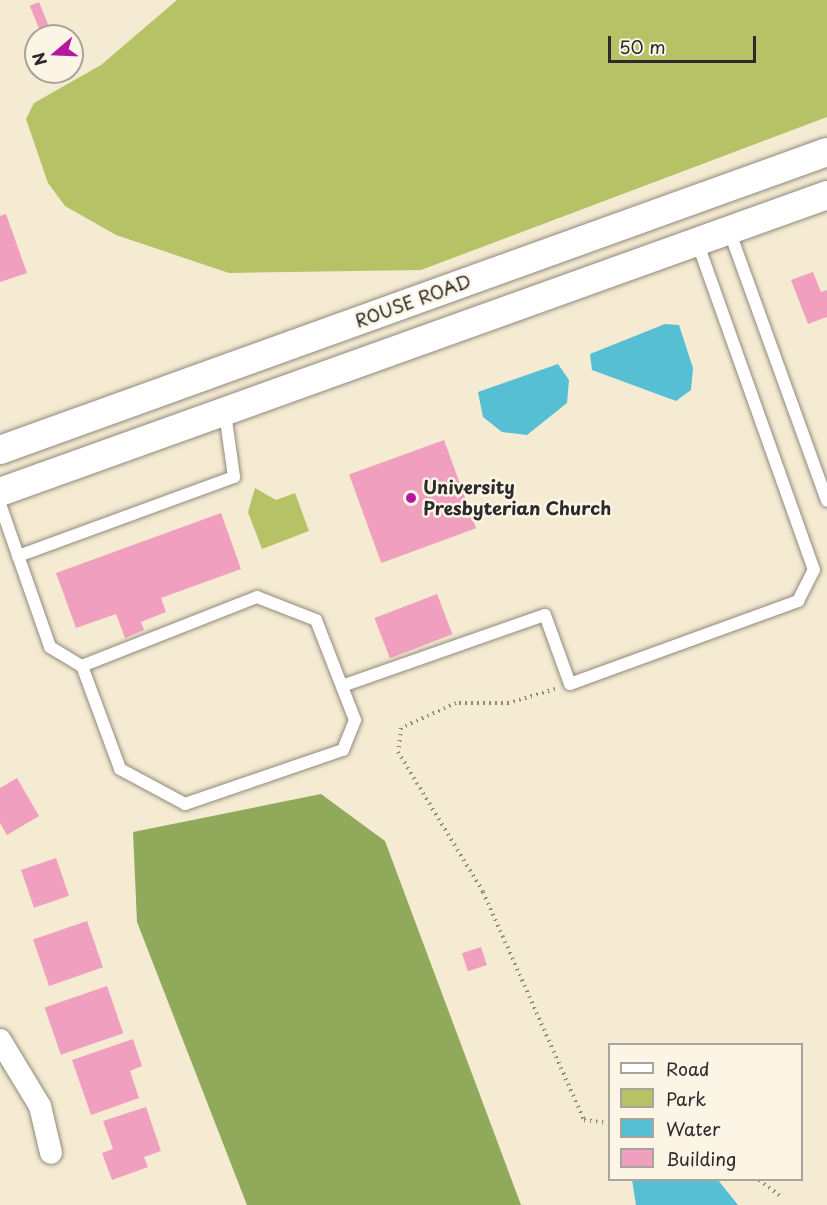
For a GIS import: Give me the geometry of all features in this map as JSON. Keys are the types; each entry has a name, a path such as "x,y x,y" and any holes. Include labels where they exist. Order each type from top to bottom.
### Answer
{"street":[{"name":"ROUSE ROAD","path":"0,450 827,152"},
{"path":"0,492 827,195"},
{"path":"0,1040 40,1106 51,1153"}],"lane":[{"path":"729,230 827,501"},
{"path":"342,686 545,615 570,684 798,601 814,570 697,241"},
{"path":"18,556 234,477 225,413"},
{"path":"0,504 50,647 82,666 120,768 185,804 343,750 355,720 316,620 257,597 82,666"}],"path":[{"path":"570,684 509,703 456,703 401,728 398,752 483,892 584,1120 608,1124"},
{"path":"761,1181 780,1196"}],"green space":[{"path":"177,0 827,0 827,117 421,270 229,273 116,235 65,206 48,183 26,119 34,103 68,84 84,84 84,75 101,65"},
{"path":"255,488 276,500 295,493 309,531 262,549 248,512"},
{"path":"321,794 385,841 521,1205 247,1205 137,922 133,832"}],"water":[{"path":"665,324 679,325 693,368 691,390 676,401 592,370 590,354"},
{"path":"558,364 569,380 567,403 527,435 502,432 483,417 478,392"},
{"path":"632,1181 719,1181 738,1205 636,1205"}],"building":[{"path":"39,2 48,24 37,24 30,6"},
{"path":"6,214 27,273 0,282 0,216"},
{"path":"813,272 821,292 827,290 827,317 808,324 791,280"},
{"name":"University Presbyterian Church","path":"444,440 476,528 381,563 349,475"},
{"path":"221,513 241,569 161,598 166,612 141,622 144,630 125,638 116,614 76,628 56,573"},
{"path":"437,594 452,634 390,658 374,618"},
{"path":"17,778 39,816 7,835 0,823 0,788"},
{"path":"56,858 69,896 34,908 21,870"},
{"path":"87,921 103,967 49,986 33,940"},
{"path":"481,947 487,965 468,971 462,953"},
{"path":"107,986 123,1033 61,1055 45,1007"},
{"path":"133,1039 142,1066 130,1071 139,1098 91,1115 72,1060"},
{"path":"146,1107 161,1151 144,1157 148,1167 112,1180 102,1153 113,1149 103,1121"}],"place":[{"name":"University Presbyterian Church","path":"411,498"}]}
